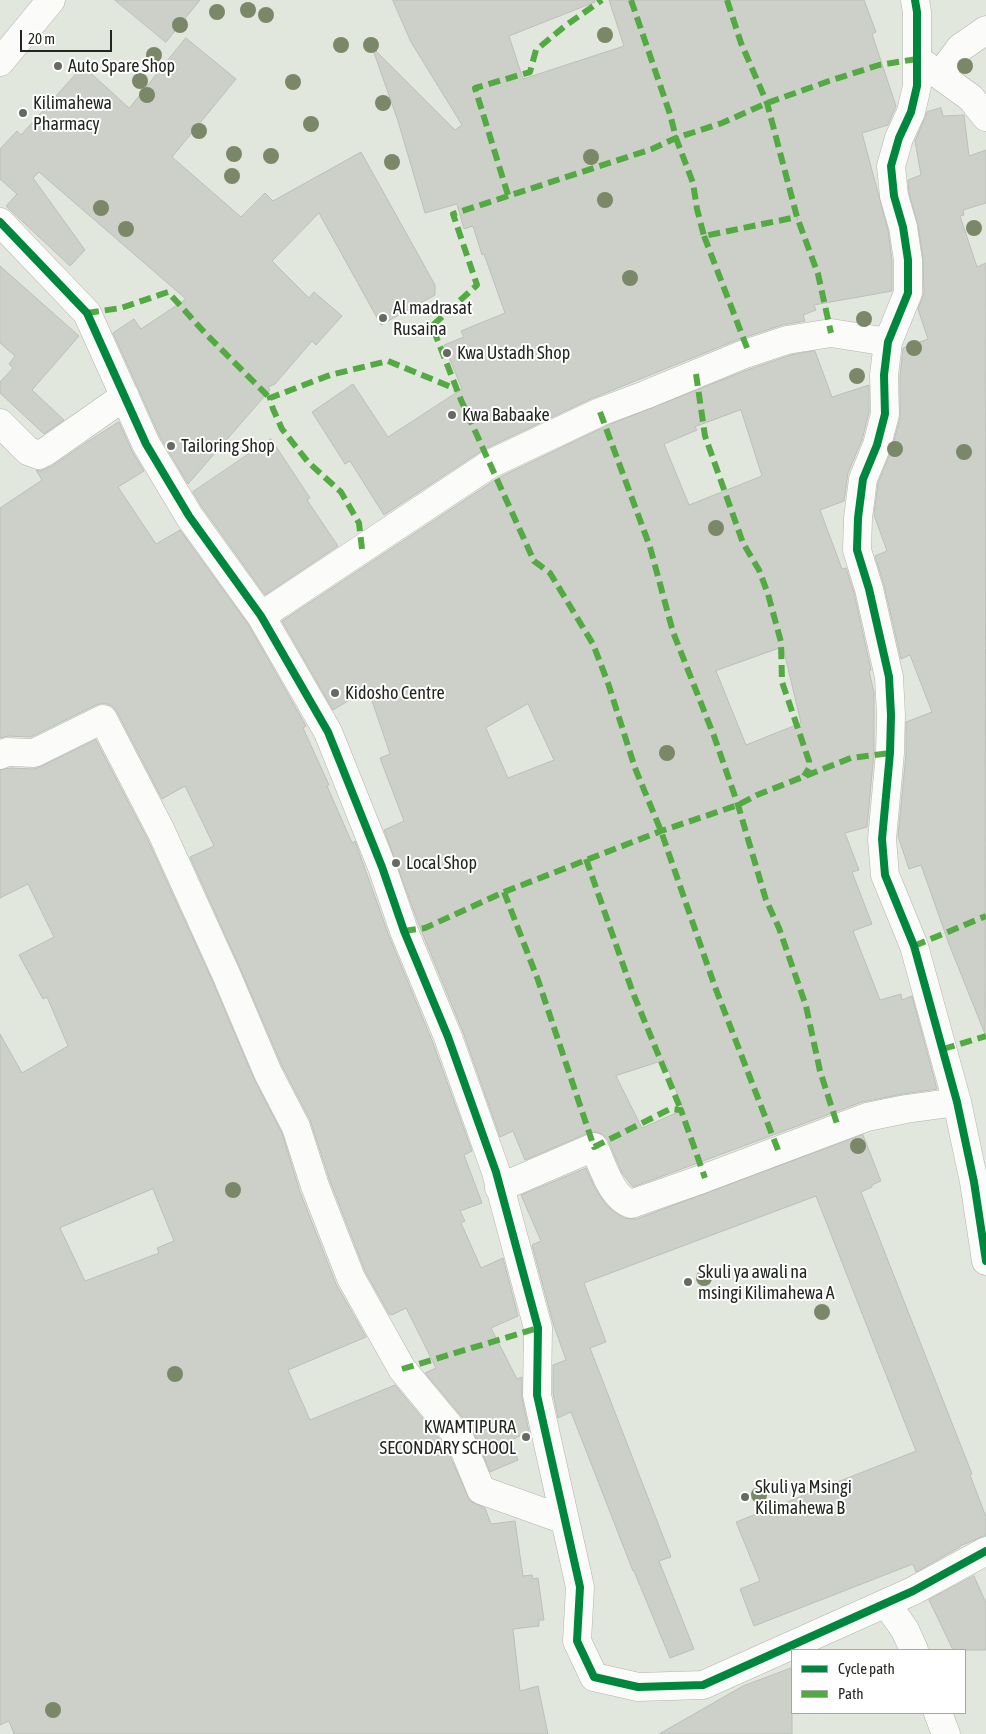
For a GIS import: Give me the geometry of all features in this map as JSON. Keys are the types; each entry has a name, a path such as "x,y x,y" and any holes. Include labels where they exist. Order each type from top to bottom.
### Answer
{"street":[{"path":"0,62 51,0"},
{"path":"915,0 917,12 917,86 911,112 899,138 891,166 894,196 903,227 908,260 908,293 888,342 884,375 884,414 877,445 864,479 858,518 857,550 869,589 889,677 892,715 882,839 886,875 914,946 956,1102 974,1182 986,1261"},
{"path":"940,75 960,48 986,30"},
{"path":"917,59 971,98 986,117"},
{"path":"0,222 87,312 146,444 189,516 262,616 328,732 382,867 404,931 448,1037 496,1172 538,1328 537,1395 580,1587 576,1641 594,1677 638,1688 702,1685 913,1591 986,1550"},
{"path":"262,616 490,464 600,412 742,355 787,340 831,333 888,342"},
{"path":"0,424 28,451 38,455 125,396"},
{"path":"0,755 7,752 34,753 104,719 161,831 226,974 265,1066 296,1127 312,1180 351,1278 402,1369 460,1439 481,1490 565,1520"},
{"path":"500,1188 594,1147 616,1194 624,1202 631,1204 867,1117 956,1102"},
{"path":"886,1603 905,1630 914,1649"},
{"path":"938,1714 946,1734"}],"building":[{"path":"115,0 200,0 166,42"},
{"path":"393,0 595,0 595,2 509,36 523,79 624,46 609,0 864,0 876,32 872,34 896,106 888,125 862,133 888,230 892,261 892,291 814,305 816,310 803,315 805,321 782,325 737,340 593,398 483,450 384,515 350,461 345,464 312,412 353,384 388,437 462,389 444,345 464,337 461,331 505,313 484,254 482,255 473,226 464,229 457,204 425,213 398,121 372,47 455,130 462,125 411,42"},
{"path":"186,38 236,79 172,157 241,217 265,193 273,201 361,152 435,285 435,295 381,325 319,213 272,261 309,298 314,292 342,316 316,345 312,341 275,384 268,387 270,390 188,484 160,437 113,333 134,319 141,329 186,299 39,172 33,178 85,250 70,266 6,206 17,194 0,179 0,149 17,131 21,135 83,66 129,108"},
{"path":"941,108 943,116 964,115 969,156 986,150 986,203 963,210 964,215 960,216 977,267 986,263 985,1034 949,944 921,865 909,869 898,836 906,754 906,722 932,712 910,655 901,659 884,585 875,556 887,551 874,515 878,483 891,451 900,418 900,376 903,348 928,339 918,309 924,293 923,258 908,180 921,175 915,141 927,112"},
{"path":"0,266 79,336 32,390 64,420 44,434 0,393 0,382 13,368 9,364 15,356 0,343"},
{"path":"815,351 832,397 869,385 869,412 862,440 848,473 844,501 820,510 842,569 846,568 854,593 874,692 874,752 867,827 845,833 859,870 852,872 872,924 853,931 880,1000 901,994 902,1000 912,996 937,1089 862,1102 633,1187 622,1173 608,1140 603,1134 596,1132 588,1133 525,1160 513,1131 500,1137 463,1032 419,925 384,830 404,821 380,758 390,754 368,689 333,710 282,621 498,478 606,426 747,370 791,355","holes":["741,410 762,476 689,505 664,444 697,430 695,427","783,647 801,723 746,745 716,671","528,704 554,760 508,778 486,728","665,1060 683,1110 642,1128 616,1076"]},
{"path":"119,422 132,451 144,471 118,487 156,544 180,530 248,624 306,726 303,728 329,785 327,786 352,843 355,841 389,936 433,1043 472,1151 464,1155 482,1203 460,1211 465,1221 461,1223 481,1268 503,1258 518,1316 491,1328 517,1379 522,1377 522,1398 529,1432 511,1440 518,1460 490,1472 472,1429 425,1373 436,1368 406,1308 392,1315 389,1314 365,1271 330,1181 310,1120 282,1066 190,857 214,846 185,786 162,799 117,712 112,706 104,703 96,705 31,737 8,736 0,738 0,508 42,480 36,470 40,471 52,466"},
{"path":"271,439 310,498 307,500 338,546 265,595 193,492"},
{"path":"96,740 147,838 212,980 254,1079 282,1133 300,1192 336,1284 366,1337 288,1370 310,1420 395,1385 446,1447 470,1501 485,1508 491,1524 515,1521 523,1576 532,1575 533,1579 538,1578 544,1620 539,1620 539,1626 513,1629 520,1691 538,1686 548,1734 14,1734 9,1721 0,1725 0,1034 22,1073 68,1046 47,997 43,999 19,955 54,937 28,884 0,898 0,770 40,767","holes":["153,1189 174,1241 157,1248 159,1253 85,1281 60,1228"]},
{"path":"863,1135 881,1181 861,1192 972,1474 970,1475 986,1517 986,1535 960,1546 916,1572 913,1564 754,1626 740,1589 760,1581 736,1522 916,1451 816,1196 584,1283 606,1342 590,1348 671,1557 659,1561 694,1649 670,1658 633,1571 571,1412 558,1418 553,1393 553,1365 566,1360 553,1323 532,1245 541,1241 521,1195 586,1168 595,1188 607,1206 624,1218 636,1219"},
{"path":"974,1576 986,1603 986,1650 953,1649 929,1600"},
{"path":"791,1668 792,1734 659,1734 743,1686"}],"marked path":[{"path":"508,195 475,88 530,72 536,50 565,26 602,0"},
{"path":"631,0 670,114 676,138 693,183 704,236 797,217"},
{"path":"727,0 741,43 767,103 797,217 818,274 831,333"},
{"path":"778,1150 715,987 661,831 635,768 608,683 593,644 550,573 534,561 461,400 432,326 477,285 453,214 652,149 676,138 722,123 767,103 829,81 879,65 917,59"},
{"path":"704,236 749,353"},
{"path":"87,313 121,308 168,292 205,333 270,398"},
{"path":"362,549 359,523 341,492 308,462 282,429 270,398 330,375 388,361 456,389"},
{"path":"696,374 705,436 743,543 759,570 768,594 781,642 782,682 809,761 809,768 804,776"},
{"path":"600,412 650,547 673,632 714,736 738,805 766,900 779,928 806,1006 820,1071 838,1127"},
{"path":"504,892 661,831 738,805 757,795 851,758 890,753"},
{"path":"586,859 633,993 681,1110"},
{"path":"404,931 425,928 504,892 538,980 594,1147 670,1109 681,1110 705,1178"},
{"path":"914,946 986,916"},
{"path":"943,1049 986,1036"},
{"path":"402,1369 538,1328"}],"cycle path":[{"path":"915,0 917,12 917,86 911,112 899,138 891,166 894,196 903,227 908,260 908,293 888,342 884,375 885,414 877,445 863,479 858,518 857,550 869,589 889,677 890,753 882,839 885,875 914,946 957,1102 974,1182 986,1261"},
{"path":"0,222 87,313 146,444 189,516 261,616 328,732 382,867 404,931 448,1037 496,1172 538,1328 537,1395 580,1587 577,1641 594,1677 638,1687 703,1685 913,1591 986,1551"}],"place":[{"name":"Auto Spare Shop","path":"58,66"},
{"name":"Kilimahewa Pharmacy","path":"23,113"},
{"name":"Al madrasat Rusaina","path":"383,318"},
{"name":"Kwa Ustadh Shop","path":"447,353"},
{"name":"Kwa Babaake","path":"452,415"},
{"name":"Tailoring Shop","path":"171,446"},
{"name":"Kidosho Centre","path":"335,693"},
{"name":"Local Shop","path":"396,863"},
{"name":"Skuli ya awali na msingi Kilimahewa A","path":"688,1282"},
{"name":"KWAMTIPURA SECONDARY SCHOOL","path":"526,1437"},
{"name":"Skuli ya Msingi Kilimahewa B","path":"745,1497"}]}
